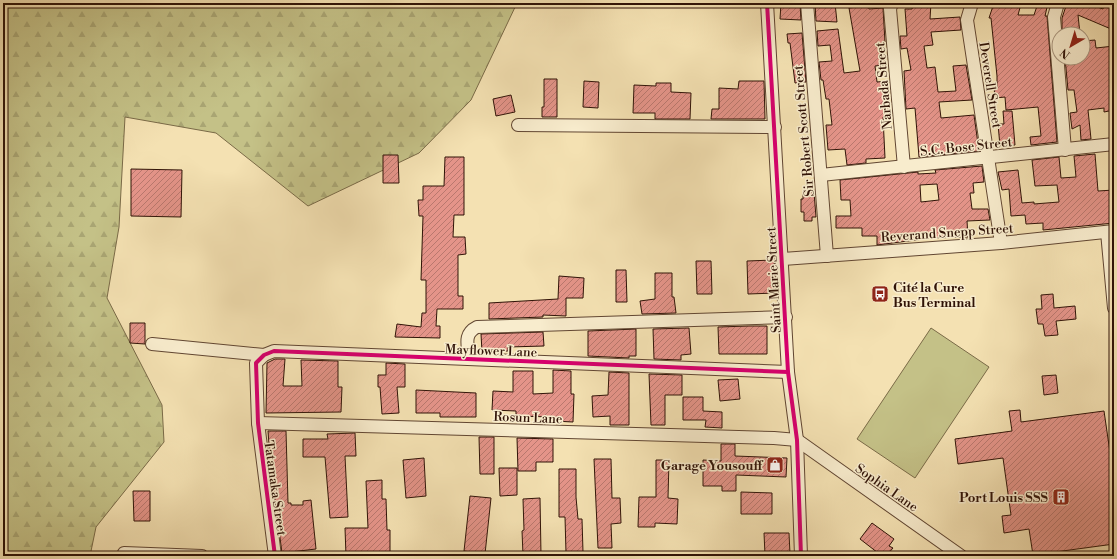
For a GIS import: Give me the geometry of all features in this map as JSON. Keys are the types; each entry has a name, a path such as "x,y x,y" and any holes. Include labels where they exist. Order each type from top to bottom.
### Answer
{"street":[{"name":"Saint Marie Street","path":"767,3 788,372 797,440 801,556"},
{"name":"Sir Robert Scott Street","path":"807,3 827,256"},
{"name":"Narbada Street","path":"892,3 890,9 904,166"},
{"name":"Deverell Street","path":"972,3 967,20 1001,243"},
{"path":"1058,3 1054,17 1065,150"},
{"path":"518,125 775,127"},
{"name":"S.C. Bose Street","path":"821,175 1114,144"},
{"path":"1110,232 1114,308"},
{"name":"Reverand Snepp Street","path":"782,259 1001,243 1110,232"},
{"path":"469,359 467,336 470,331 477,327 786,317"},
{"name":"Mayflower Lane","path":"152,344 264,355 274,351 788,372"},
{"path":"258,423 256,363 264,355"},
{"name":"Rosun Lane","path":"258,423 797,440"},
{"name":"Tatamaka Street","path":"258,423 275,556"},
{"name":"Sophia Lane","path":"797,440 962,556"},
{"path":"124,553 202,556"}],"green space":[{"path":"3,3 517,3 471,100 419,153 308,206 216,133 125,117 119,227 107,298 162,405 164,442 96,527 90,556 3,556"},
{"path":"931,328 989,367 915,478 857,439"}],"building":[{"path":"781,3 800,3 801,20 780,19"},
{"path":"815,3 835,3 837,22 816,21"},
{"path":"914,3 931,3 930,19 960,17 961,30 931,32 933,45 924,46 927,68 935,67 938,92 956,91 953,66 966,65 972,100 939,102 941,118 974,115 979,151 919,157 915,108 906,109 904,71 911,70 907,48 901,49 900,36 907,36 905,9 912,9"},
{"path":"994,3 1021,4 1018,15 1034,15 1038,3 1048,3 1045,16 1047,16 1057,142 1031,145 1030,137 1041,136 1038,107 1006,110 1005,97 995,98 994,87 997,87 997,76 991,18 989,18"},
{"path":"1067,3 1086,3 1103,9 1105,3 1114,3 1114,20 1111,29 1078,15 1079,26 1062,26 1062,18"},
{"path":"868,6 869,9 883,8 885,65 875,66 877,82 888,81 890,116 883,117 885,158 866,159 866,163 847,165 845,149 828,150 826,125 832,125 829,99 826,99 823,80 821,80 819,62 832,61 830,45 818,46 817,31 838,29 844,73 860,71 849,8"},
{"path":"802,33 806,82 795,83 790,43 788,43 787,34"},
{"path":"1091,40 1095,40 1096,48 1114,46 1114,61 1112,61 1114,110 1104,112 1104,108 1088,110 1091,139 1081,140 1080,125 1072,129 1070,113 1077,112 1074,90 1068,90 1066,66 1091,66"},
{"path":"544,79 557,79 557,117 542,117 542,107 544,107"},
{"path":"584,81 599,82 598,108 583,107"},
{"path":"739,81 764,81 765,119 711,119 712,109 719,109 719,88 738,89"},
{"path":"656,83 671,83 671,92 691,93 690,119 655,119 655,113 633,113 634,85 656,86"},
{"path":"511,95 515,112 496,116 493,99"},
{"path":"1003,111 1012,111 1015,145 1000,146 998,124 1004,124"},
{"path":"1095,154 1098,191 1114,190 1114,223 1043,230 1043,223 1026,224 1025,215 1011,216 1009,189 1002,190 998,172 1018,170 1022,203 1034,202 1034,204 1059,202 1057,185 1035,186 1032,160 1059,157 1061,178 1076,177 1074,156"},
{"path":"383,155 398,155 399,183 383,183"},
{"path":"445,157 464,157 464,215 454,215 453,237 465,237 466,254 458,255 458,296 463,296 463,309 437,309 436,326 440,326 440,338 395,337 397,324 421,327 422,313 426,313 426,280 421,280 423,216 419,216 418,200 423,200 423,186 444,186"},
{"path":"982,166 984,182 973,183 974,193 970,193 972,209 988,209 990,220 967,221 968,237 931,238 877,245 877,236 862,236 862,228 836,228 836,216 851,216 850,200 841,200 840,180 918,172 918,174 936,173 935,170","holes":["937,184 939,200 921,202 920,185"]},
{"path":"131,169 182,170 181,217 131,216"},
{"path":"803,192 814,192 816,217 812,217 812,221 804,221 804,212 801,212 801,199 803,199"},
{"path":"774,260 776,293 748,294 747,261"},
{"path":"696,261 711,261 712,294 697,294"},
{"path":"616,270 626,270 627,302 616,302"},
{"path":"655,273 672,273 672,297 674,297 676,313 642,314 640,301 655,299"},
{"path":"559,276 584,278 583,298 566,298 566,316 543,315 543,317 489,319 489,303 558,299"},
{"path":"1053,294 1054,308 1075,306 1076,319 1056,321 1058,335 1045,336 1043,324 1038,324 1036,309 1042,309 1041,295"},
{"path":"130,323 145,323 145,344 130,343"},
{"path":"767,326 767,354 719,354 718,327"},
{"path":"689,328 691,354 681,355 681,360 654,359 653,329"},
{"path":"636,329 636,356 629,356 629,358 588,356 588,331"},
{"path":"543,332 544,346 508,347 508,351 482,352 481,334"},
{"path":"275,359 285,359 283,386 302,386 301,360 338,361 338,387 342,387 341,412 266,413 267,363"},
{"path":"386,363 405,364 405,387 397,387 399,413 382,414 380,387 378,387 378,375 386,375"},
{"path":"553,370 571,371 571,394 574,394 573,422 554,421 554,417 516,416 516,411 492,410 493,391 513,392 513,371 533,371 533,394 553,393"},
{"path":"609,372 629,373 629,425 610,425 610,416 593,417 592,396 608,395"},
{"path":"649,374 682,375 682,395 665,395 665,425 651,425"},
{"path":"1056,375 1058,393 1044,395 1042,376"},
{"path":"738,379 740,399 720,401 718,380"},
{"path":"416,390 476,393 476,417 440,417 440,413 416,413"},
{"path":"683,397 703,397 703,411 722,412 722,428 705,427 706,420 683,420"},
{"name":"Port Louis SSS","path":"1020,410 1021,422 1104,411 1114,480 1114,544 1033,555 1029,529 1004,533 1002,516 1011,515 1003,458 958,464 955,439 1012,431 1009,411"},
{"path":"268,431 286,431 288,503 291,503 291,505 303,505 303,501 311,500 316,549 282,553 273,485 273,458 270,458"},
{"path":"355,433 356,456 345,456 348,517 330,518 325,457 303,457 303,439 328,439 327,434"},
{"path":"479,437 494,437 494,474 480,474"},
{"path":"517,438 553,439 553,462 536,462 536,471 518,471"},
{"path":"721,444 735,444 735,456 787,458 786,477 736,475 736,491 722,491 722,486 703,486 703,460 721,461"},
{"path":"424,458 426,496 406,498 403,460"},
{"path":"594,459 611,459 612,498 620,498 621,523 611,524 612,548 598,548"},
{"path":"656,460 669,460 668,498 678,499 677,524 655,523 655,527 638,527 639,497 656,497"},
{"path":"499,468 517,468 517,495 500,496"},
{"path":"559,469 576,469 576,497 578,519 582,519 583,552 566,553 565,517 559,517"},
{"path":"382,480 382,499 386,499 387,530 390,530 390,555 346,556 345,528 368,528 366,481"},
{"path":"133,491 150,491 150,521 134,521"},
{"path":"741,492 772,493 772,514 741,514"},
{"path":"470,496 491,498 485,554 464,551"},
{"path":"540,498 541,555 523,555 523,499"},
{"path":"872,523 894,539 889,546 893,548 886,556 882,556 860,539"},
{"path":"764,533 789,533 790,554 765,555"}],"cycle path":[{"path":"767,3 788,372 797,440 801,556"},
{"path":"275,556 258,423 256,363 264,355 274,351 788,372"}],"place":[{"name":"Cité la Cure Bus Terminal","path":"880,294"},
{"name":"Garage Yousouff","path":"775,465"},
{"name":"Port Louis SSS","path":"1061,497"}]}
